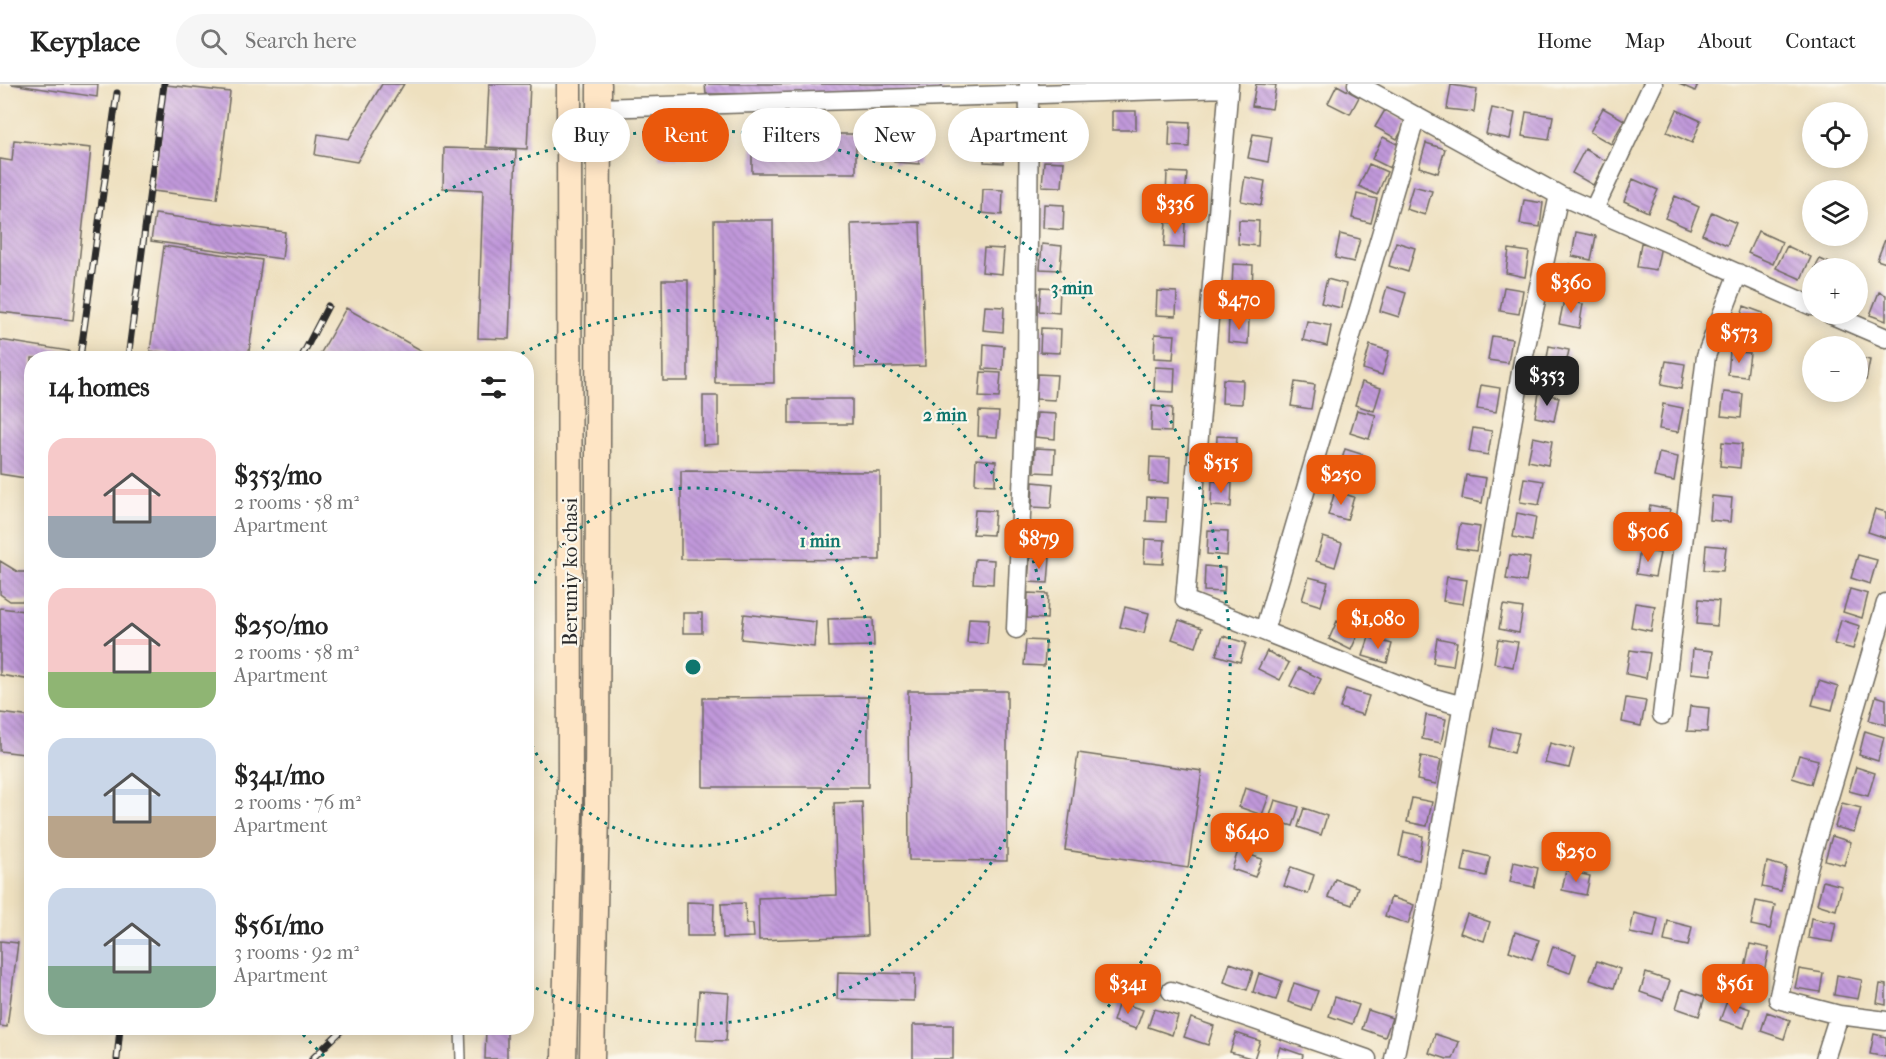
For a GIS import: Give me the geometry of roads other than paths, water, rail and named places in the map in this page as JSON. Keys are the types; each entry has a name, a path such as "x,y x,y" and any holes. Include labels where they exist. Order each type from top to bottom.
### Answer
{"main road":[{"name":"Beruniy ko'chasi","path":"564,1059 570,811 569,84"},
{"name":"Beruniy ko'chasi","path":"599,84 599,108"},
{"name":"Beruniy ko'chasi","path":"592,1059 597,811 599,162"},
{"path":"570,811 597,811"}],"street":[{"path":"1357,84 1558,195 1802,302"},
{"path":"1594,209 1653,84"},
{"path":"599,108 1030,89 1228,86 1185,600 1430,697 1463,706"},
{"path":"1016,629 1027,377 1030,89"},
{"path":"1264,631 1416,116"},
{"path":"1394,1059 1431,886 1524,355 1558,195"},
{"path":"1662,716 1706,356 1738,273"},
{"path":"1853,324 1886,338"},
{"path":"1886,603 1808,868 1778,999 1839,1015 1886,1021"},
{"path":"1171,991 1367,1059"},
{"path":"1825,1059 1839,1015"}],"lane":[{"path":"460,1035 461,1059"}],"railway":[{"path":"129,351 164,84"},
{"path":"81,351 117,93"},
{"path":"305,351 328,306"},
{"path":"117,1059 119,1035"},
{"path":"312,1059 337,1035"}]}
